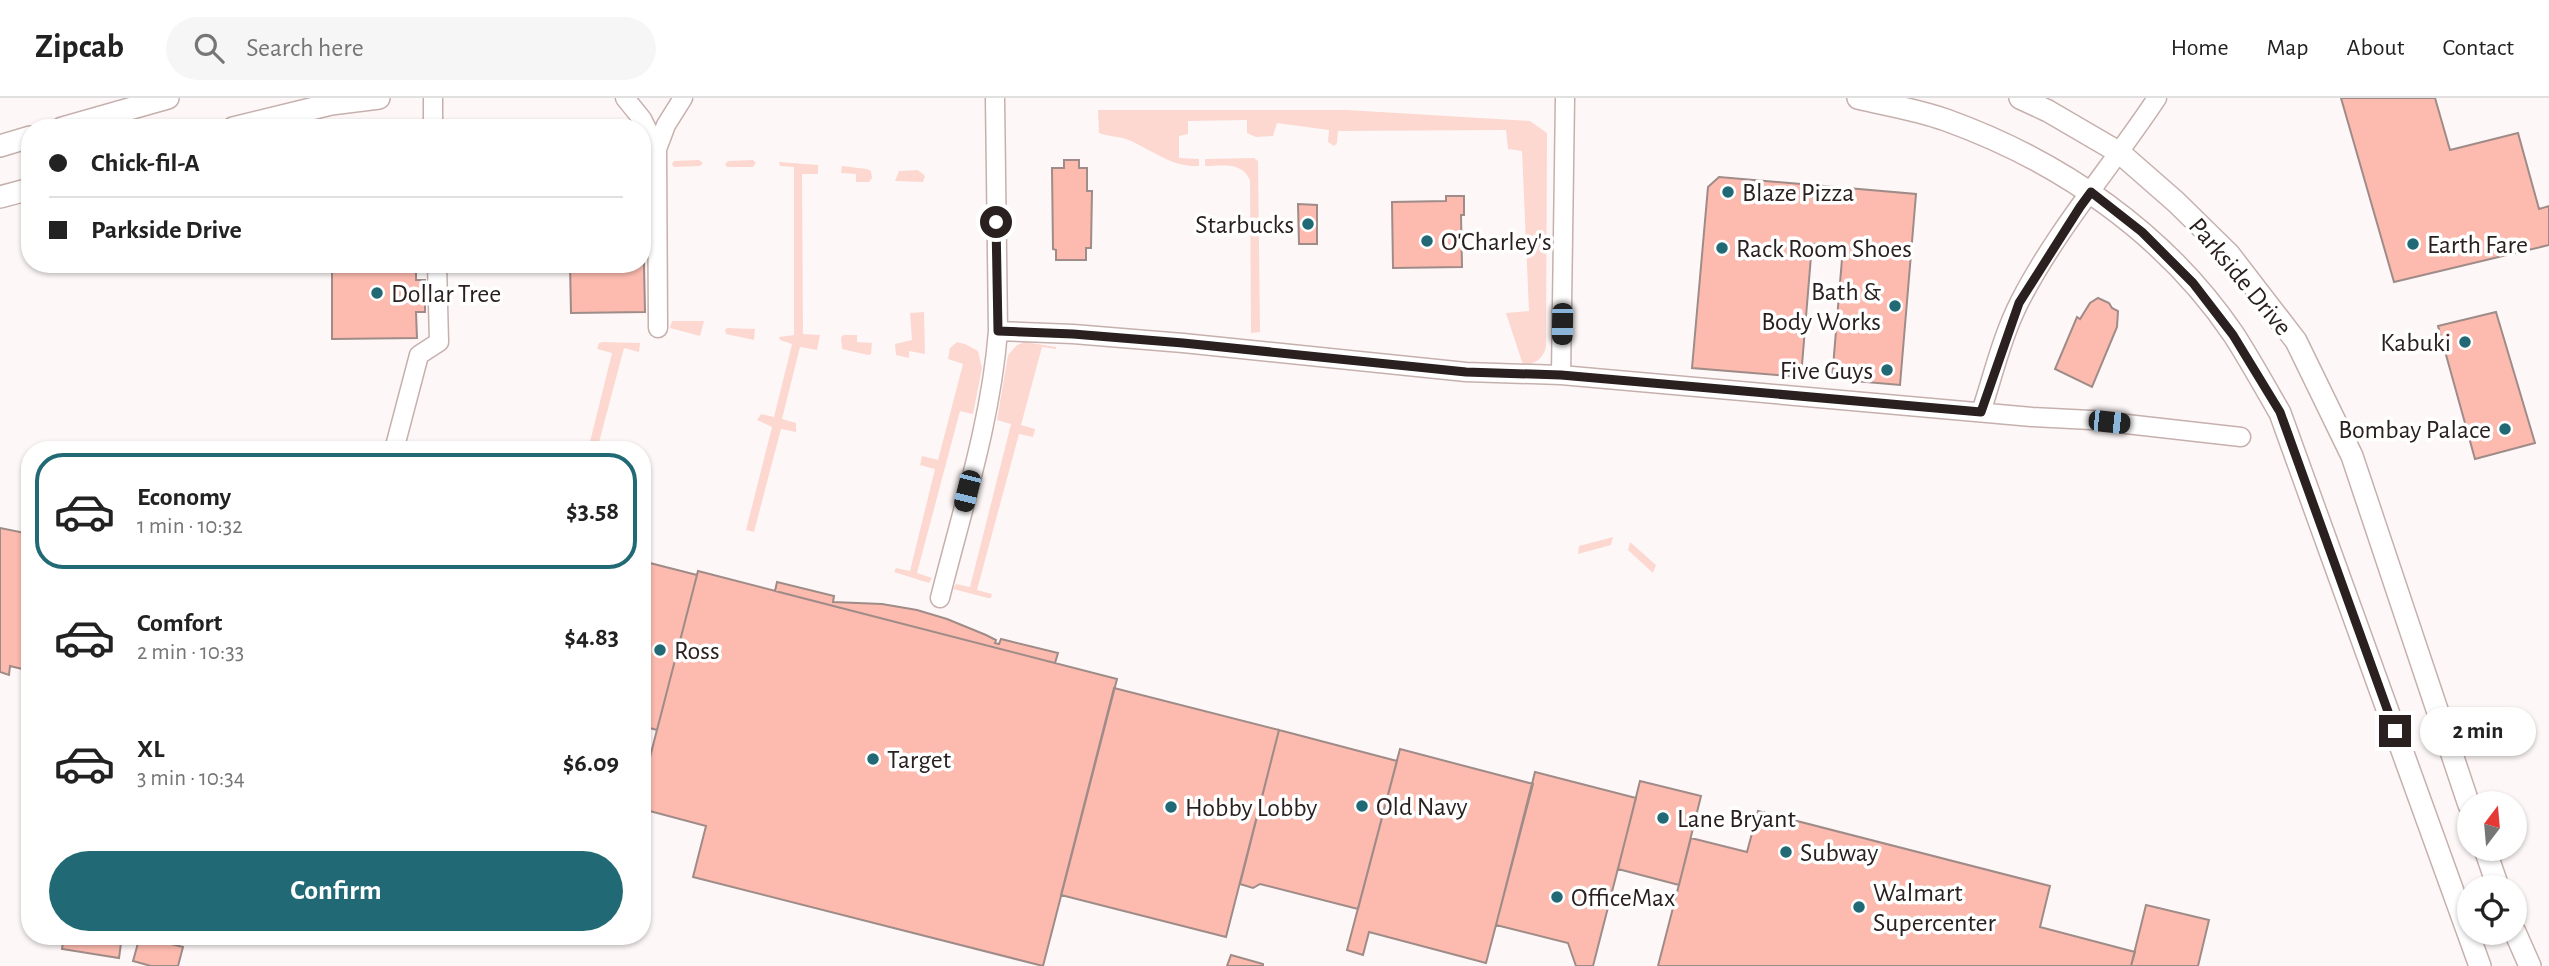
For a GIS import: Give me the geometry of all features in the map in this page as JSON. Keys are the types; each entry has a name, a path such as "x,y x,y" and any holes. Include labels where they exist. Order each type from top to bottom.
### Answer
{"street":[{"path":"94,119 167,98"},
{"path":"270,119 331,104 379,98"},
{"path":"433,98 433,119"},
{"path":"625,98 642,119"},
{"path":"658,328 657,149 669,119 683,98"},
{"path":"940,598 987,410 998,331 995,98"},
{"path":"1561,375 1565,98"},
{"name":"Parkside Drive","path":"1858,98 1943,119 1989,137 2060,172 2091,192 2142,232 2193,283 2233,335 2280,412 2480,966"},
{"name":"Parkside Drive","path":"2020,98 2048,111 2120,153 2176,202 2229,254 2295,341 2352,456 2464,791"},
{"path":"1981,412 2019,303 2080,207 2157,98"},
{"path":"651,137 657,149"},
{"path":"0,146 21,140"},
{"path":"0,197 21,191"},
{"path":"396,441 419,355 439,342 437,273"},
{"path":"998,331 1073,334 1466,372 1561,375 2091,420 2241,437"},
{"path":"2521,945 2530,966"}],"shaded area":[{"path":"1098,110 1347,110 1530,121 1547,133 1546,347 1543,355 1535,362 1523,365 1506,313 1529,311 1522,151 1508,149 1506,130 1338,131 1337,143 1334,146 1328,142 1329,130 1277,123 1273,136 1256,137 1247,133 1247,120 1188,121 1188,134 1179,136 1179,158 1199,159 1199,166 1189,166 1172,161 1127,139 1099,133"},
{"path":"1254,158 1258,161 1260,332 1251,333 1250,180 1237,167 1205,166 1205,159"},
{"path":"699,160 703,163 700,166 674,167 672,164 674,161"},
{"path":"753,160 756,163 753,167 727,167 725,164 728,161"},
{"path":"779,162 818,165 818,174 802,174 803,334 820,335 817,350 800,347 782,419 796,423 796,432 781,429 754,532 746,530 772,427 757,420 761,414 774,417 792,344 780,340 779,337 794,335 794,167 780,166"},
{"path":"842,166 867,169 871,171 872,178 869,182 856,182 856,174 841,173"},
{"path":"918,170 925,176 923,182 895,181 899,171"},
{"path":"924,312 925,354 909,351 909,358 896,355 895,344 912,340 910,313"},
{"path":"672,321 704,321 700,336 670,328"},
{"path":"727,328 755,329 754,340 726,334"},
{"path":"857,335 857,342 872,343 871,354 842,349 841,337"},
{"path":"957,342 978,351 982,368 973,414 960,411 917,573 932,578 929,583 894,572 896,568 910,571 935,469 920,465 922,456 938,460 963,364 948,359 950,348"},
{"path":"1025,342 1056,349 1042,347 1021,425 1035,429 1033,437 1019,434 977,590 992,594 991,598 988,598 953,589 956,584 970,587 1011,424 997,420 1008,355 1017,345"},
{"path":"599,343 640,343 639,352 624,348 599,441 590,441 612,353 597,349"},
{"path":"1613,537 1611,545 1578,554 1579,546"},
{"path":"1630,542 1656,565 1653,573 1628,550"}],"building":[{"path":"2341,98 2435,98 2450,150 2518,133 2539,209 2549,206 2549,245 2394,282"},
{"path":"1064,160 1079,160 1079,168 1087,168 1087,191 1092,191 1091,248 1086,248 1086,260 1056,260 1056,250 1053,249 1052,168 1064,168"},
{"path":"1719,177 1916,194 1900,385 1832,379 1843,247 1812,244 1801,377 1692,368 1708,187"},
{"name":"O'Charley's","path":"1446,196 1464,196 1464,215 1461,215 1462,267 1393,268 1392,202 1446,201"},
{"name":"Starbucks","path":"1298,204 1317,205 1317,244 1299,244"},
{"path":"332,273 416,273 416,280 425,280 425,312 416,312 417,338 332,339"},
{"path":"570,273 644,273 645,312 571,313"},
{"path":"2098,298 2118,311 2117,327 2092,387 2055,369 2077,317 2080,319 2090,303"},
{"path":"2496,312 2535,443 2475,459 2438,326"},
{"path":"0,528 21,532 21,669 10,666 9,675 0,672"},
{"name":"Ross","path":"651,563 697,575 657,730 651,728"},
{"name":"Target","path":"698,571 1117,679 1043,966 693,877 706,826 651,811 651,753"},
{"path":"777,582 834,596 833,602 882,604 917,610 986,635 996,640 995,643 999,644 1001,639 1058,653 1055,663 775,591"},
{"name":"Hobby Lobby","path":"1114,688 1279,730 1226,937 1061,895"},
{"path":"1279,730 1397,761 1358,909 1260,884 1253,888 1240,884"},
{"path":"1400,749 1533,784 1486,963 1369,932 1363,955 1347,950"},
{"name":"OfficeMax","path":"1535,772 1636,798 1593,966 1576,966 1568,943 1496,925"},
{"name":"Lane Bryant","path":"1640,781 1701,796 1679,885 1618,869"},
{"name":"Walmart Supercenter","path":"1758,811 2050,886 2040,927 2135,952 2131,966 1658,966 1691,838 1747,852"},
{"path":"2146,905 2209,920 2198,966 2131,966"},
{"path":"63,945 121,945 119,958 62,949"},
{"path":"137,945 183,947 178,966 151,966 133,961"},
{"path":"1231,955 1263,964 1263,966 1227,966"}],"place":[{"name":"Blaze Pizza","path":"1728,192"},
{"name":"Starbucks","path":"1308,224"},
{"name":"O'Charley's","path":"1427,241"},
{"name":"Earth Fare","path":"2413,244"},
{"name":"Rack Room Shoes","path":"1722,248"},
{"name":"Dollar Tree","path":"377,293"},
{"name":"Bath & Body Works","path":"1895,306"},
{"name":"Kabuki","path":"2465,342"},
{"name":"Five Guys","path":"1887,370"},
{"name":"Bombay Palace","path":"2505,429"},
{"name":"Ross","path":"660,650"},
{"name":"Target","path":"873,759"},
{"name":"Old Navy","path":"1362,806"},
{"name":"Hobby Lobby","path":"1171,807"},
{"name":"Lane Bryant","path":"1663,818"},
{"name":"Subway","path":"1786,852"},
{"name":"OfficeMax","path":"1557,897"},
{"name":"Walmart Supercenter","path":"1859,907"}],"route":[{"path":"996,222 998,331 1183,343 1466,372 1561,375 1981,412 2019,303 2034,276 2091,192 2142,232 2193,283 2233,335 2280,412 2395,731"}]}
